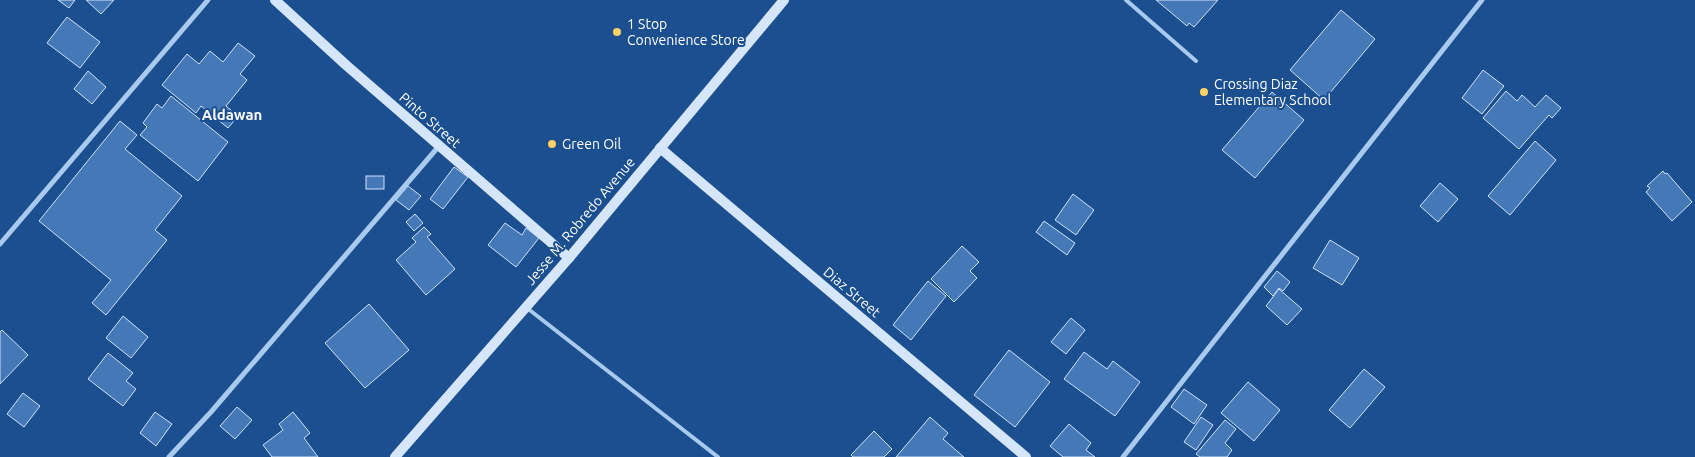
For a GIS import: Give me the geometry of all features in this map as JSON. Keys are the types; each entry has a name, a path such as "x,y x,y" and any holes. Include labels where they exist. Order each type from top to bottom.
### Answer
{"main road":[{"name":"Pinto Street","path":"275,0 439,146 569,258"},
{"name":"Jesse M. Robredo Avenue","path":"395,457 569,258 784,0"},
{"name":"Diaz Street","path":"660,148 1026,457"}],"street":[{"path":"0,244 208,0"},
{"path":"1123,457 1482,0"},
{"path":"169,457 211,412 439,146"}],"lane":[{"path":"1126,0 1196,61"},
{"path":"526,307 718,457"}],"building":[{"path":"58,0 75,0 69,8"},
{"path":"86,0 114,0 101,14"},
{"path":"1156,0 1218,0 1194,27 1189,23 1187,26"},
{"path":"1341,10 1375,39 1324,100 1290,70"},
{"path":"67,17 100,42 80,68 47,43"},
{"path":"238,43 255,56 240,74 247,80 226,106 238,116 228,128 201,106 196,113 162,85 187,54 199,64 210,51 223,62"},
{"path":"1483,70 1504,86 1482,114 1462,98"},
{"path":"88,71 106,87 92,104 74,89"},
{"path":"1506,91 1517,101 1522,95 1535,107 1546,95 1561,108 1552,118 1549,115 1519,149 1483,118"},
{"path":"1272,92 1304,120 1255,178 1222,150"},
{"path":"171,96 228,142 198,181 140,135 147,127 143,123 157,104 162,108"},
{"path":"120,121 137,135 125,149 182,196 155,230 167,240 106,315 92,303 111,280 39,221"},
{"path":"1535,141 1556,160 1510,215 1488,196"},
{"path":"454,167 468,177 443,209 430,199"},
{"path":"1663,171 1665,174 1667,173 1692,202 1672,221 1646,192 1650,188 1647,186"},
{"path":"366,176 384,176 384,189 366,189"},
{"path":"1440,183 1458,199 1438,222 1420,206"},
{"path":"408,186 421,196 409,210 396,200"},
{"path":"1073,194 1094,210 1076,235 1055,220"},
{"path":"415,214 423,223 414,231 406,222"},
{"path":"1044,221 1075,243 1067,255 1036,232"},
{"path":"505,223 522,235 526,228 539,238 516,267 488,245"},
{"path":"424,227 431,234 427,237 455,269 426,295 396,260 416,242 412,238"},
{"path":"1330,240 1359,258 1342,285 1313,268"},
{"path":"962,246 979,262 970,271 977,278 954,302 931,279"},
{"path":"1277,271 1290,282 1283,291 1279,288 1273,296 1264,287"},
{"path":"928,281 946,296 911,340 893,325"},
{"path":"1279,289 1302,309 1287,325 1266,306"},
{"path":"369,304 409,350 365,388 325,343"},
{"path":"123,316 148,337 131,358 106,338"},
{"path":"1071,318 1085,330 1066,354 1051,342"},
{"path":"2,330 28,355 0,384 0,332"},
{"path":"1009,350 1050,382 1015,427 974,395"},
{"path":"1084,352 1107,369 1113,361 1140,382 1115,416 1064,379"},
{"path":"108,353 133,373 126,381 136,389 123,406 88,379"},
{"path":"1364,369 1385,387 1350,428 1329,410"},
{"path":"1248,382 1280,410 1254,441 1221,413"},
{"path":"1184,389 1207,405 1194,424 1171,407"},
{"path":"23,393 40,406 24,427 7,414"},
{"path":"237,407 252,420 235,439 220,426"},
{"path":"155,412 172,424 156,446 140,433"},
{"path":"293,412 310,433 304,438 318,457 272,457 263,445 283,430 279,424"},
{"path":"930,417 948,433 943,439 964,457 896,457"},
{"path":"1201,417 1213,425 1196,450 1184,442"},
{"path":"1225,420 1236,429 1225,443 1232,450 1227,457 1200,457 1196,454"},
{"path":"1069,424 1091,443 1086,450 1095,457 1063,457 1050,446"},
{"path":"874,431 892,449 884,457 853,457 851,455"}],"place":[{"name":"1 Stop Convenience Store","path":"617,32"},
{"name":"Crossing Diaz Elementary School","path":"1204,92"},
{"name":"Green Oil","path":"552,144"}],"district":[{"name":"Aldawan","path":"232,115"}]}
